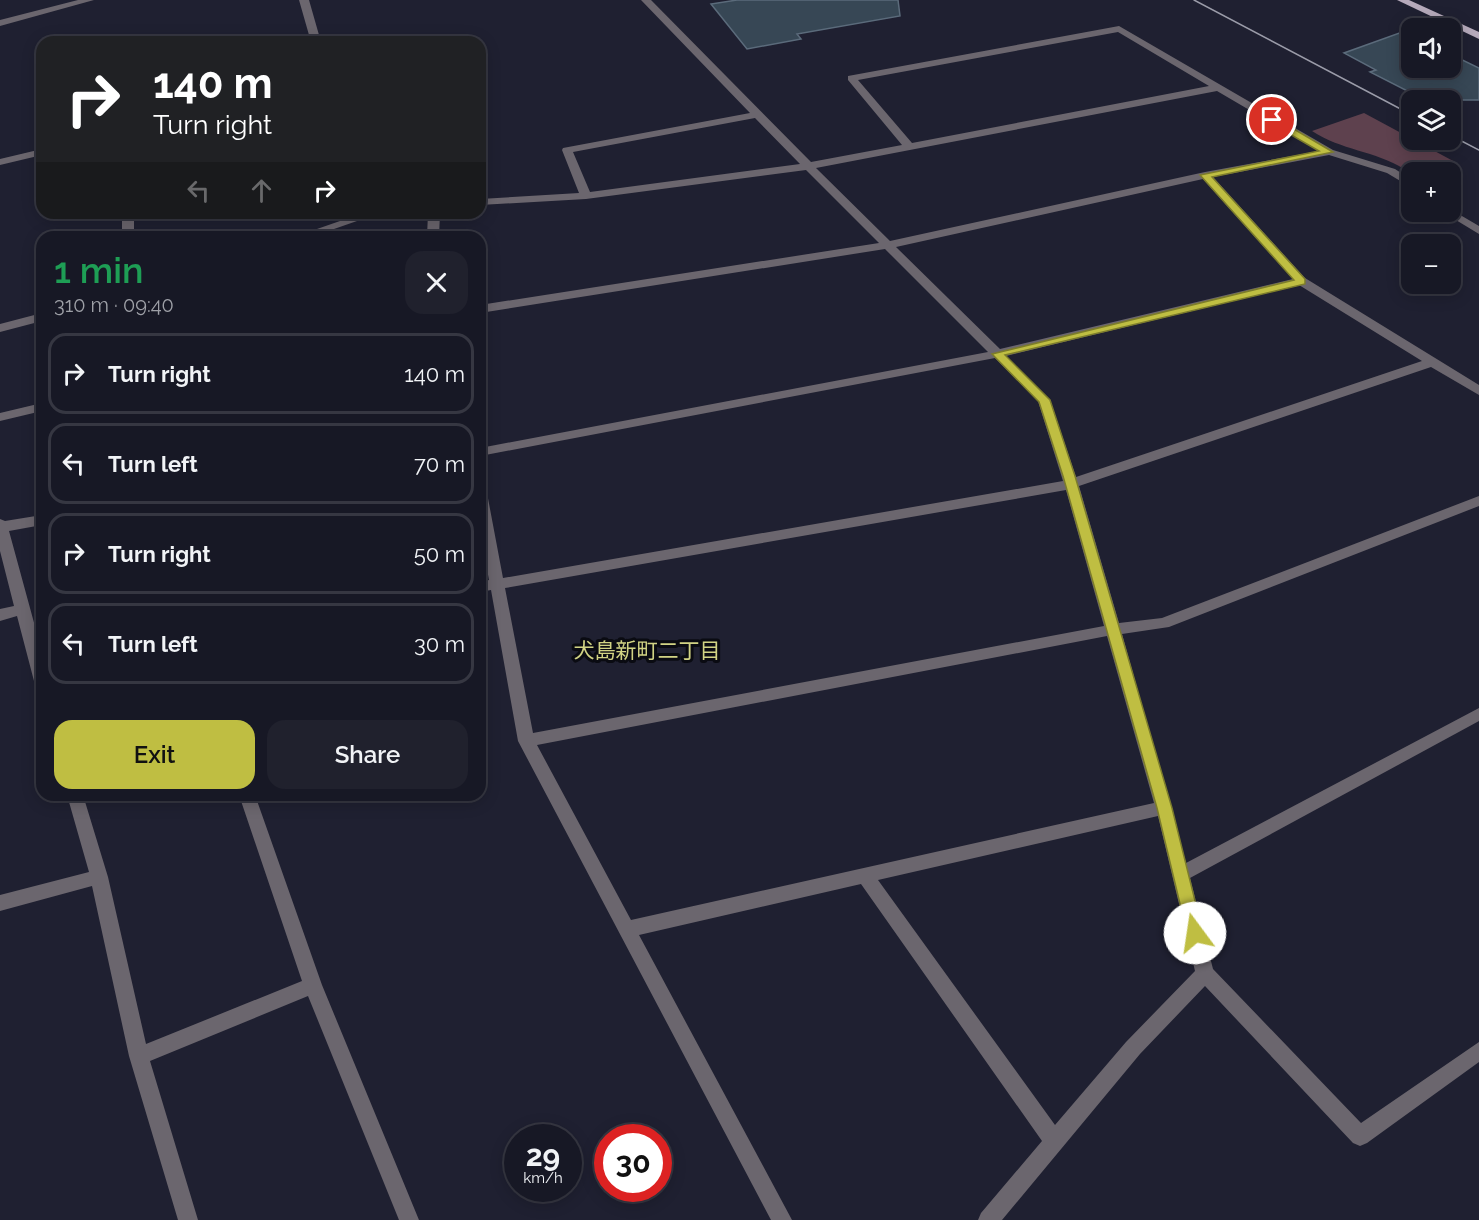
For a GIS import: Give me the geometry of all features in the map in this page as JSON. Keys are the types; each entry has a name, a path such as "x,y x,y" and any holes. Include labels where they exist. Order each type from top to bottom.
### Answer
{"main road":[{"path":"1402,0 1479,36"}],"street":[{"path":"0,23 88,0"},
{"path":"304,0 314,36"},
{"path":"646,0 757,115 1044,400 1071,484 1111,630 1164,808 1205,973 1360,1136 1479,1051"},
{"path":"909,146 851,78 1119,29 1215,88 1329,152 1391,171 1401,178"},
{"path":"486,202 586,196 809,166 1215,88"},
{"path":"586,196 567,150 757,115"},
{"path":"486,308 888,245 1205,175 1329,152"},
{"path":"0,162 36,153"},
{"path":"1205,175 1301,282 1479,391"},
{"path":"316,231 349,219"},
{"path":"1461,219 1479,231"},
{"path":"486,451 997,354 1301,282"},
{"path":"0,328 36,319"},
{"path":"486,586 1071,484 1431,362"},
{"path":"0,417 36,408"},
{"path":"526,741 1111,630 1164,623 1479,501"},
{"path":"36,521 0,526 36,661"},
{"path":"486,523 526,741 782,1220"},
{"path":"0,615 21,610"},
{"path":"1180,874 1479,714"},
{"path":"77,801 99,877 139,1056 188,1220"},
{"path":"249,801 313,985 408,1220"},
{"path":"628,929 1164,808"},
{"path":"865,876 1054,1141"},
{"path":"0,903 99,877"},
{"path":"988,1220 1133,1048 1205,973"},
{"path":"139,1056 313,985"}],"shaded area":[{"path":"1364,113 1401,133 1401,150 1433,150 1455,162 1401,162 1401,167 1382,158 1334,142 1312,131"}],"building":[{"path":"737,0 898,0 900,16 797,34 801,39 747,49 711,4"},
{"path":"1401,32 1401,78 1461,78 1461,59 1479,68 1479,100 1461,100 1461,90 1405,90 1370,72 1376,70 1344,53"}],"tram line":[{"path":"1194,0 1401,109"},
{"path":"1461,141 1479,150"}],"district":[{"name":"犬島新町二丁目","path":"647,651"}],"route":[{"path":"1195,933 1164,808 1111,630 1069,476 1044,400 997,354 1301,282 1205,175 1329,152 1272,120"}]}
